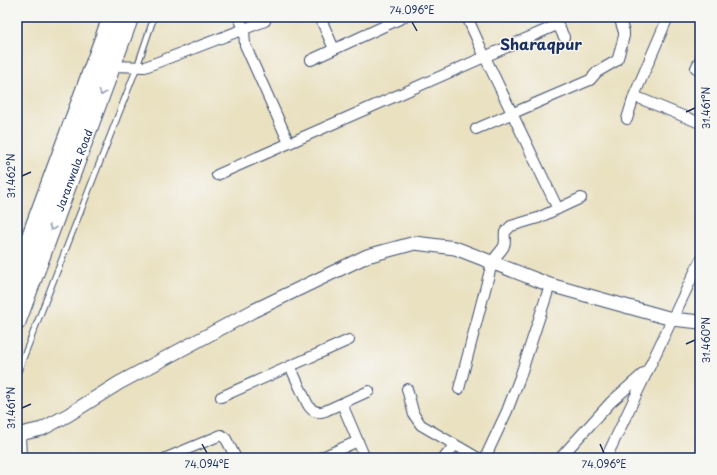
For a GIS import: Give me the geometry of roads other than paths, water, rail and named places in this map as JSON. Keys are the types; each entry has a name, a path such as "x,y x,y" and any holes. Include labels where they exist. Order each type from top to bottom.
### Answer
{"main road":[{"name":"Jaranwala Road","path":"17,284 116,17"},
{"name":"Jaranwala Road","path":"17,322 130,17"}],"street":[{"path":"239,17 244,30 245,45 290,143"},
{"path":"320,17 334,49"},
{"path":"311,60 404,17"},
{"path":"467,17 558,209"},
{"path":"476,129 590,80 597,72 616,61 624,36 619,17"},
{"path":"627,119 634,96 668,17"},
{"path":"112,66 137,68 145,67 244,30 265,20"},
{"path":"217,175 485,57 556,21 564,37"},
{"path":"634,96 700,123"},
{"path":"459,389 492,263 495,256 504,247 504,235 507,229 558,209 581,198"},
{"path":"21,458 18,434 42,429 68,415 119,383 253,311 367,256 415,243 455,248 550,284 672,319 700,322"},
{"path":"606,458 700,261"},
{"path":"485,458 507,412 515,391 550,284"},
{"path":"221,397 349,340"},
{"path":"290,366 309,408 314,412 319,413 325,411 369,390"},
{"path":"560,458 611,402 648,371"},
{"path":"407,389 416,420 421,425 478,458"},
{"path":"342,404 365,458"},
{"path":"166,458 184,454 222,435 226,439 236,458"},
{"path":"320,458 358,441"},
{"path":"444,458 455,445"}],"lane":[{"path":"17,255 105,17"},
{"path":"17,374 137,68 154,17"}],"district":[{"name":"Sharaqpur","path":"541,43"}]}
